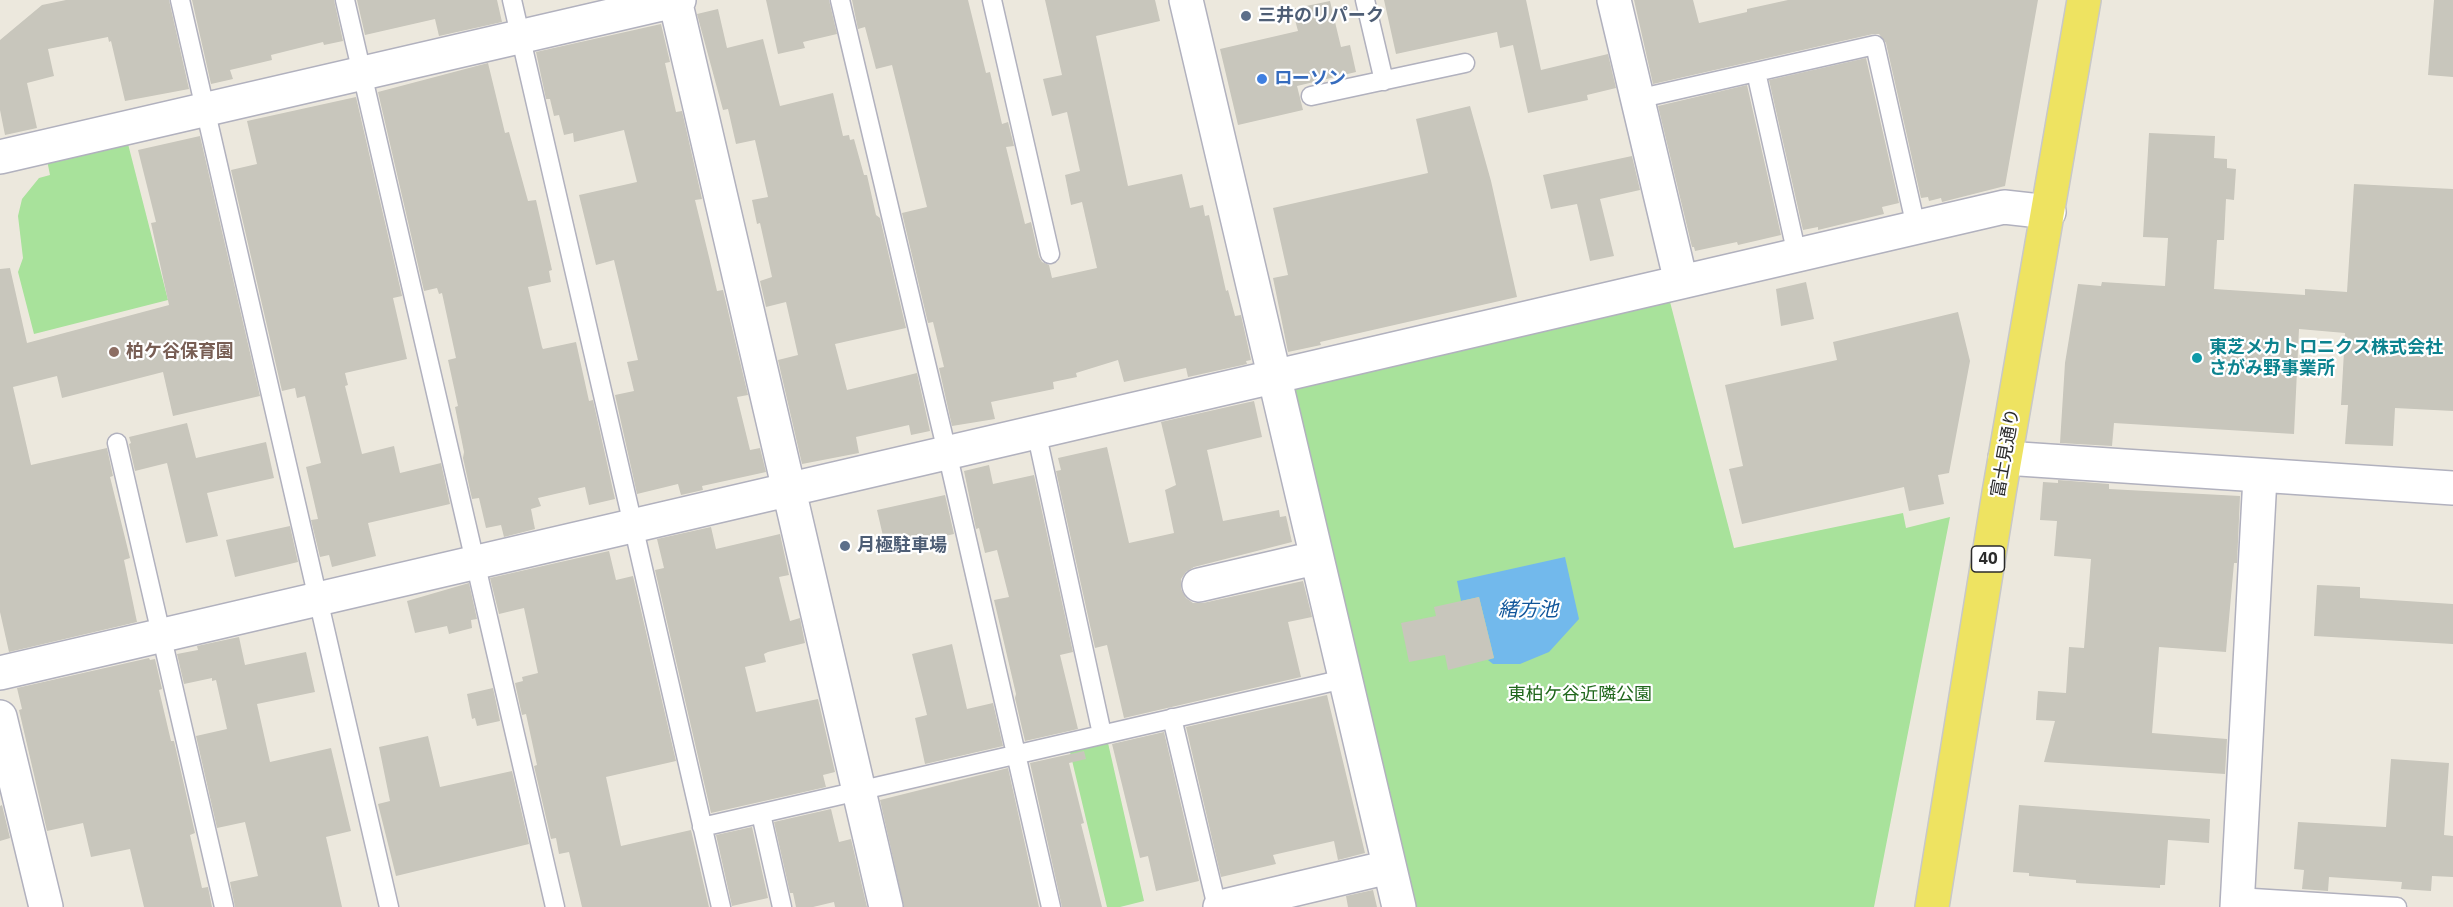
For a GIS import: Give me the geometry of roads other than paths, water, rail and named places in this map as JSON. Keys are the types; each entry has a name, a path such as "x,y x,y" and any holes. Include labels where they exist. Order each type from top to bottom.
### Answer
{"main road":[{"name":"富士見通り","path":"1932,907 2005,459 2084,0"}],"street":[{"path":"0,157 676,0 886,907"},
{"path":"1186,0 1399,907"},
{"path":"1614,0 1681,282"},
{"path":"0,673 2004,207 2049,212"},
{"path":"2005,459 2453,488"},
{"path":"2237,902 2260,477"},
{"path":"1199,585 1316,558"},
{"path":"0,717 46,907"},
{"path":"1218,907 1288,899 1389,867"}],"lane":[{"path":"180,0 389,907"},
{"path":"345,0 555,907"},
{"path":"512,0 721,907"},
{"path":"840,0 947,452 1051,907"},
{"path":"992,0 1050,254"},
{"path":"1365,0 1384,81"},
{"path":"1637,99 1875,45 1916,227"},
{"path":"1311,96 1465,63"},
{"path":"1756,72 1797,255"},
{"path":"1036,431 1102,734"},
{"path":"117,442 224,907"},
{"path":"702,827 1344,679"},
{"path":"1172,718 1218,907"},
{"path":"761,814 782,907"},
{"path":"2237,902 2397,907"}],"water":[{"name":"緒方池","path":"1565,557 1579,619 1549,652 1520,664 1493,664 1488,660 1494,658 1479,597 1461,601 1457,581"}],"place":[{"name":"三井のリパーク","path":"1246,16"},
{"name":"ローソン","path":"1262,79"},
{"name":"柏ケ谷保育園","path":"114,352"},
{"name":"東芝メカトロニクス株式会社 さがみ野事業所","path":"2197,358"},
{"name":"月極駐車場","path":"845,546"}],"park label":[{"name":"東柏ケ谷近隣公園","path":"1580,695"}]}
